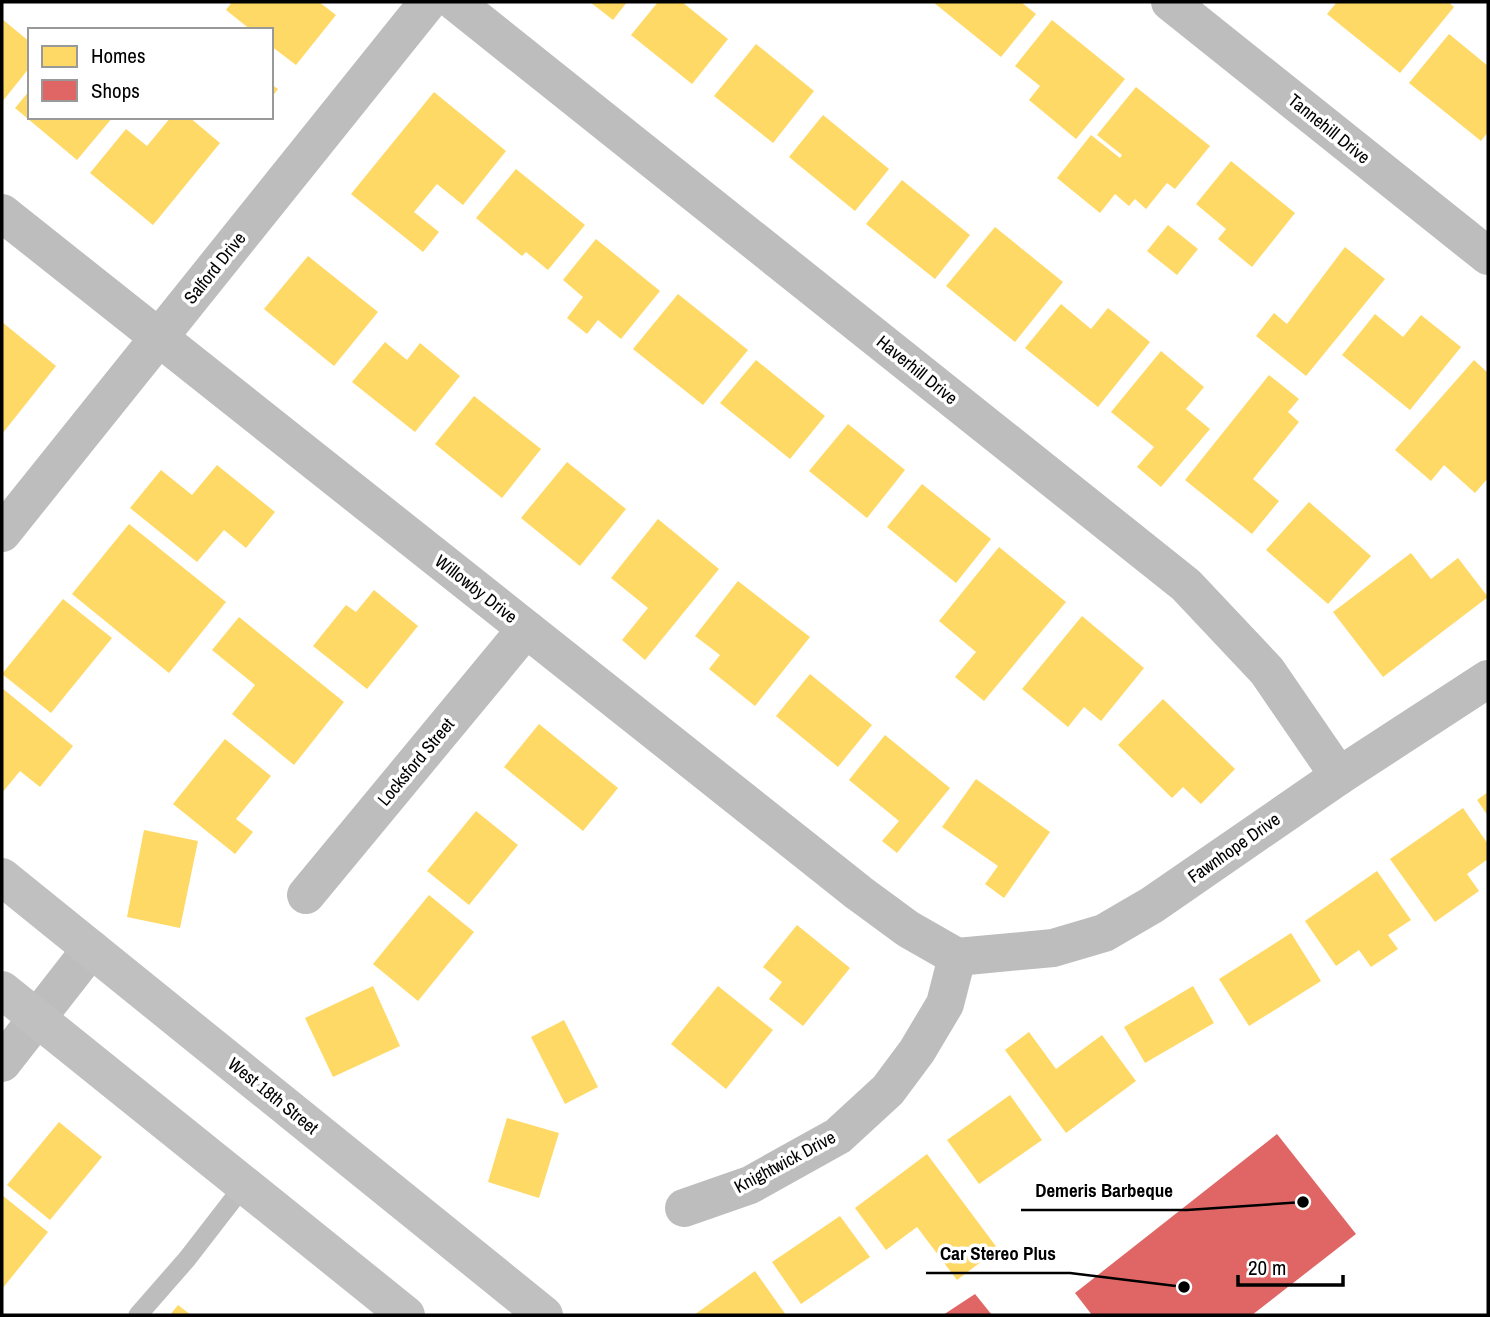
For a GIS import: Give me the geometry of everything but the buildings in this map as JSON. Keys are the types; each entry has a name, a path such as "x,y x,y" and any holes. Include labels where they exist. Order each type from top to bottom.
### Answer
{"main road":[{"name":"West 18th Street","path":"2,877 544,1315"},
{"path":"2,990 406,1315"}],"street":[{"name":"Salford Drive","path":"2,533 428,2"},
{"name":"Haverhill Drive","path":"455,2 1186,585 1266,671 1339,776"},
{"name":"Tannehill Drive","path":"1170,2 1488,256"},
{"name":"Willowby Drive","path":"2,213 859,893 908,929 957,957"},
{"name":"Locksford Street","path":"306,895 526,629"},
{"name":"Fawnhope Drive","path":"957,957 1053,948 1104,933 1152,905 1339,776 1488,679"},
{"path":"2,1063 92,949"},
{"name":"Knightwick Drive","path":"684,1208 750,1185 838,1136 888,1090 917,1051 945,1004 957,957"}],"lane":[{"path":"138,1315 187,1259 244,1184"}],"place":[{"name":"Demeris Barbeque","path":"1303,1202"},
{"name":"Car Stereo Plus","path":"1184,1287"}]}
